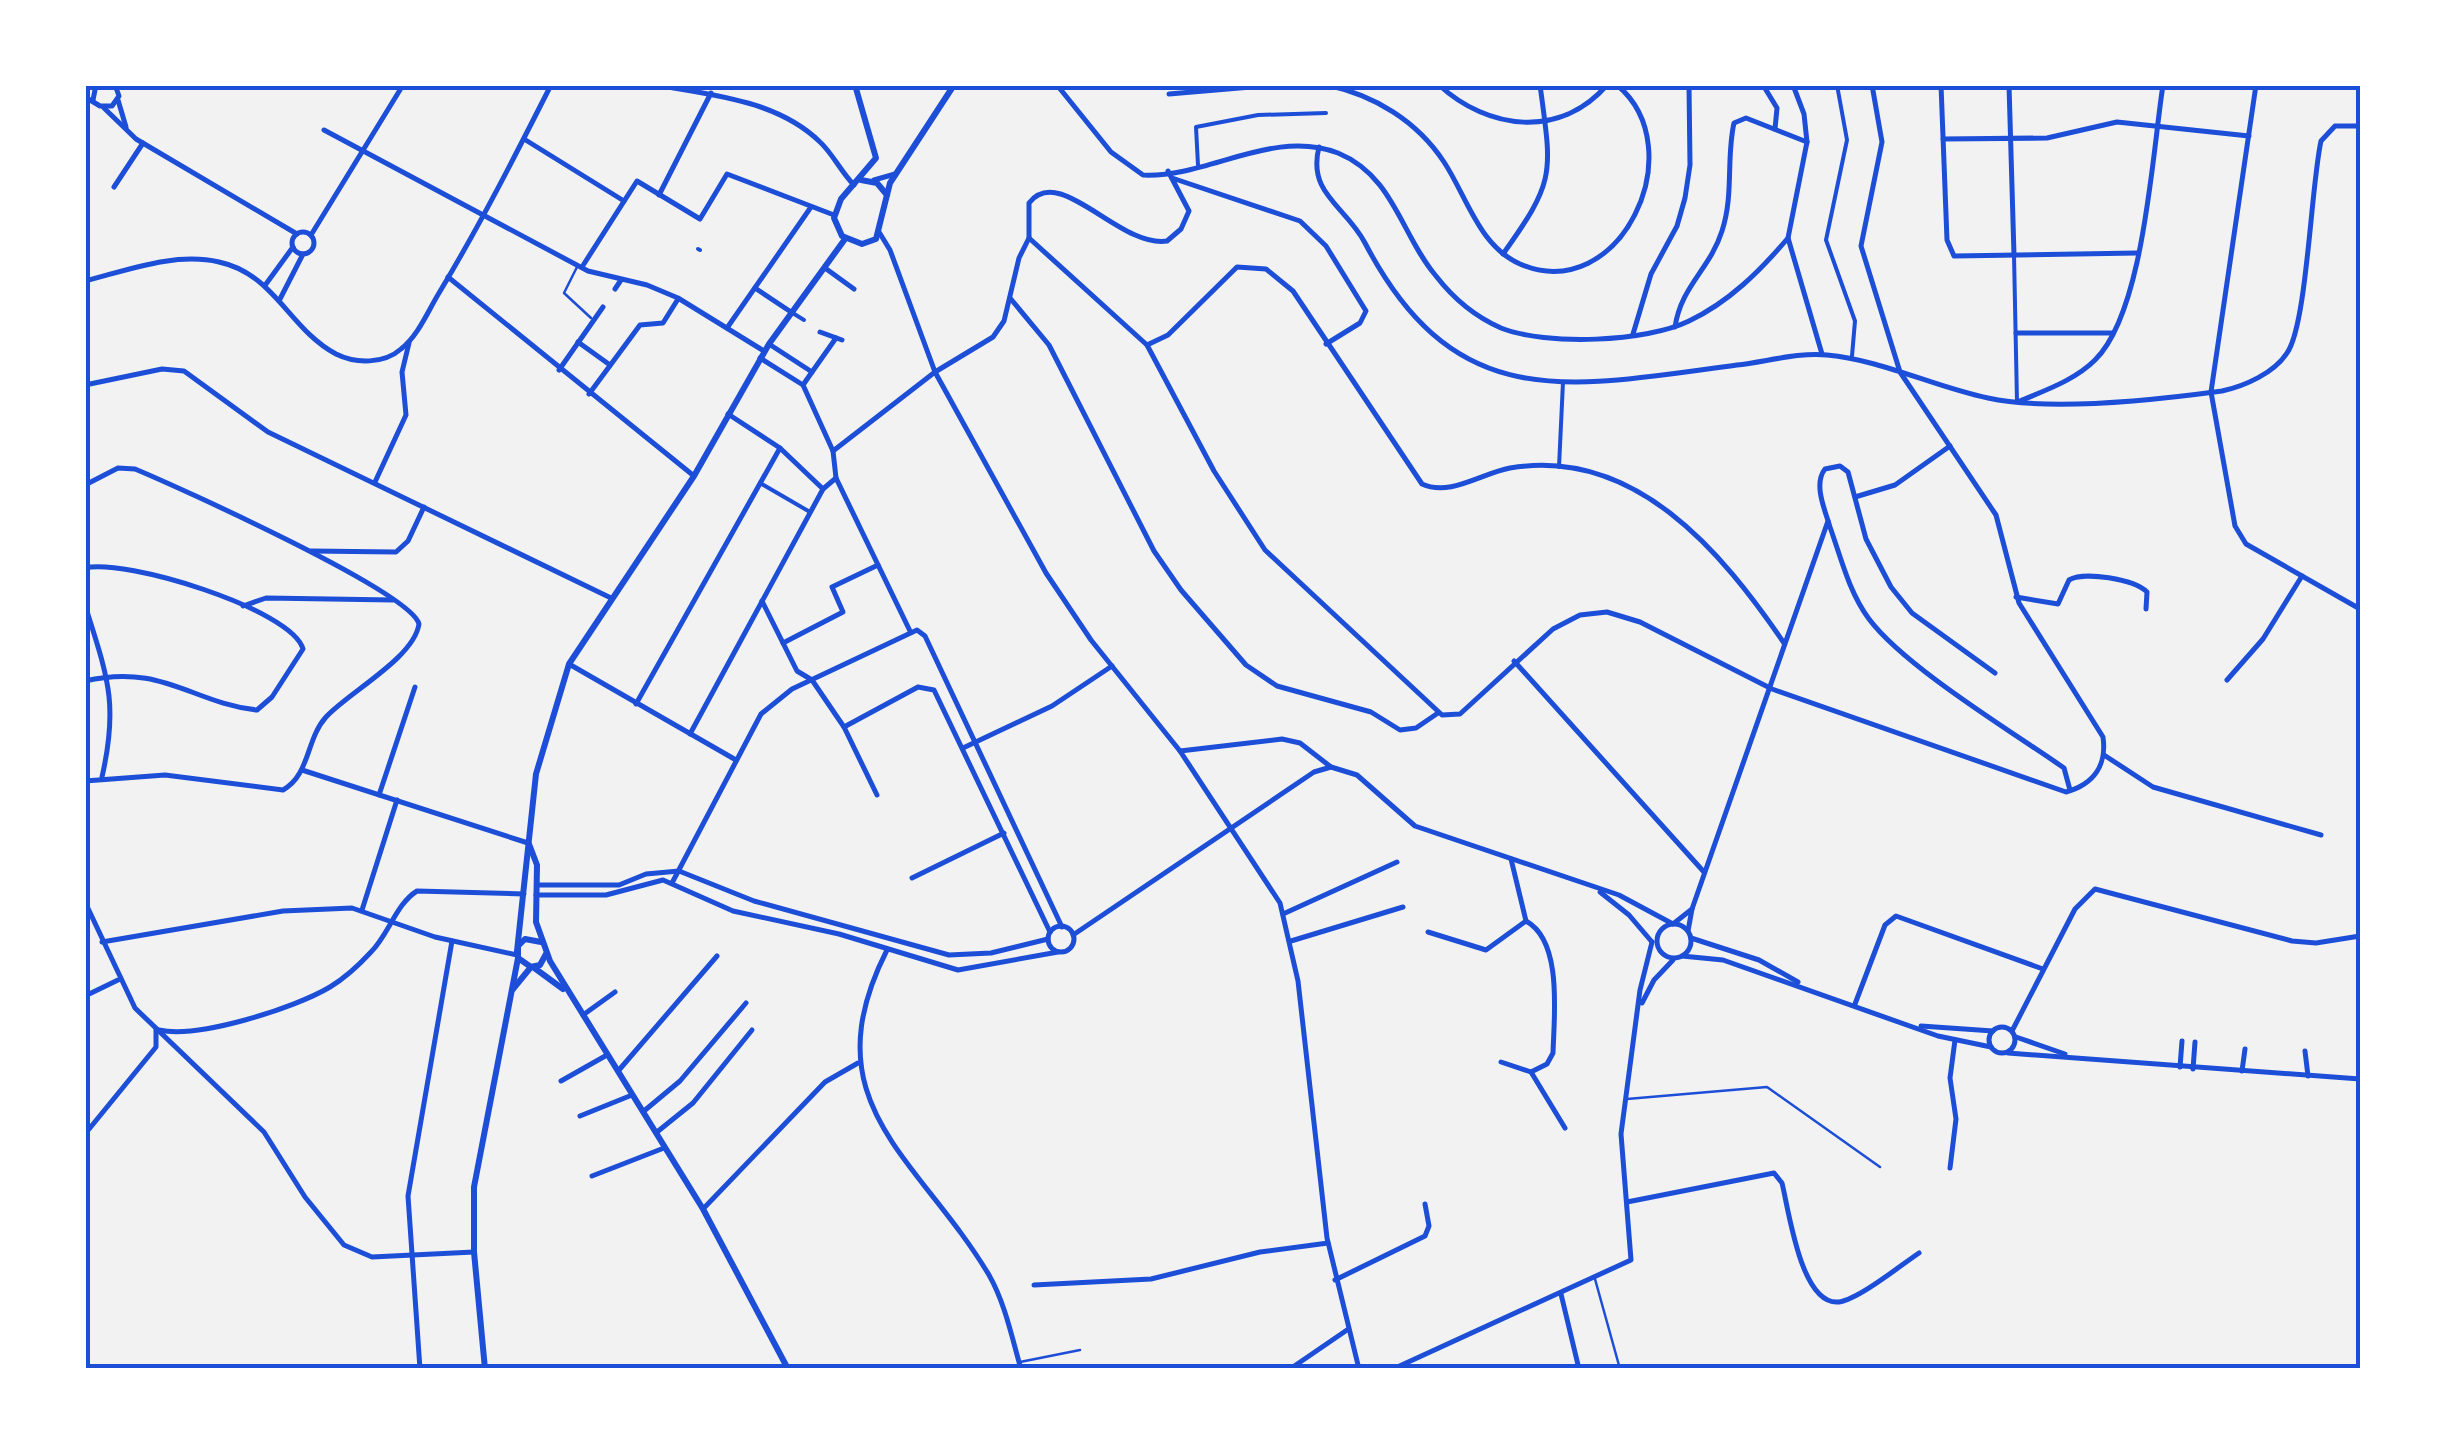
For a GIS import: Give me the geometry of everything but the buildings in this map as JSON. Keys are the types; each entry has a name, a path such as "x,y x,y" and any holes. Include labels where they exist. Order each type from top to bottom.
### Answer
{"main road":[{"path":"855,85 876,155 874,165 834,215 836,229 846,239 869,243 878,232 895,174 954,85"},
{"path":"857,183 870,180 887,195"},
{"path":"485,1369 474,1252 478,1152 517,954 542,748 570,664 694,476 764,351 846,239"},
{"path":"528,843 536,860 536,922 545,949 703,1209 788,1369"},
{"path":"524,890 536,886"},
{"path":"517,954 530,938 545,949"},
{"path":"510,994 532,967 543,961 545,949"},
{"path":"517,954 568,992"}],"street":[{"path":"115,85 130,134"},
{"path":"280,299 303,254 314,246 311,235 403,85"},
{"path":"375,482 406,415 402,372 410,340 485,217 551,85"},
{"path":"656,85 737,99 810,133 857,183"},
{"path":"1058,85 1124,164 1143,175 1170,175 1292,217 1316,234 1366,312 1360,323 1326,344"},
{"path":"1169,94 1275,85"},
{"path":"1327,85 1374,100 1418,131 1444,162 1482,231 1503,254 1537,268 1576,269 1600,257 1624,231 1645,190 1651,150 1639,110 1618,85"},
{"path":"1439,85 1484,116 1513,122 1545,121 1579,109 1607,85"},
{"path":"1503,254 1542,197 1548,158 1540,85"},
{"path":"1632,334 1651,274 1672,236 1686,198 1689,85"},
{"path":"1763,85 1778,108 1774,129"},
{"path":"1793,85 1804,114 1807,142 1788,238 1822,354"},
{"path":"1837,85 1847,140 1826,240 1855,321 1851,360"},
{"path":"1030,238 1147,345 1214,470 1261,545 1438,712 1451,717 1460,714 1514,661 1568,621 1592,612 1607,612 1632,618 1772,689 2049,789 2070,790 2092,779 2104,755 2100,728 2016,597 2002,528 1900,372 1861,246 1863,218 1882,142 1872,85"},
{"path":"1941,85 1952,254 1958,258 2137,252"},
{"path":"2009,85 2018,402"},
{"path":"2018,402 2083,370 2115,333 2129,298 2163,85"},
{"path":"2256,85 2211,392 2236,532 2246,544 2360,609"},
{"path":"95,86 85,93 142,143 297,234 311,235"},
{"path":"94,100 95,86"},
{"path":"659,195 711,93"},
{"path":"104,108 118,100"},
{"path":"1198,165 1196,127 1258,115 1326,112"},
{"path":"1675,327 1680,298 1708,262 1726,216 1732,125 1744,118 1807,142"},
{"path":"1943,140 2052,137 2111,122 2157,123 2248,136"},
{"path":"1319,148 1314,169 1318,182 1353,222 1389,288 1414,319 1443,344 1485,367 1563,382 1604,382 1822,354 1900,372 1977,396 2042,404 2211,392 2257,378 2289,351 2320,144 2335,126 2360,126"},
{"path":"324,130 580,267 678,298 764,351 812,372"},
{"path":"524,139 624,200"},
{"path":"114,187 142,143"},
{"path":"1170,175 1282,147 1319,148 1350,159 1375,179 1395,204 1433,273 1486,320 1512,331 1543,336 1632,334 1675,327 1728,298 1788,238"},
{"path":"580,267 637,182 700,219 727,174 834,215"},
{"path":"870,180 895,174"},
{"path":"833,451 935,372 989,341 1004,321 1018,258 1030,238 1029,204 1038,194 1066,192 1123,232 1167,241 1181,229 1189,211 1170,175"},
{"path":"726,328 752,286 812,207"},
{"path":"878,232 890,250 935,372 1046,573 1112,666 1180,751 1272,886 1290,941 1328,1243 1359,1369"},
{"path":"266,284 293,248 297,234"},
{"path":"293,248 303,254"},
{"path":"85,280 196,258 239,268 266,284 314,339 343,357 383,359 410,340"},
{"path":"1147,345 1165,338 1228,273 1248,264 1266,269 1288,285 1408,470 1427,487 1446,488 1516,467 1558,468 1617,482 1678,518 1732,572 1784,644"},
{"path":"825,268 854,289"},
{"path":"448,277 694,476"},
{"path":"615,290 621,280"},
{"path":"752,286 804,320"},
{"path":"589,394 640,324 663,323 678,298"},
{"path":"1010,298 1050,346 1158,557 1246,665 1277,686 1370,712 1400,730 1416,728 1438,712"},
{"path":"559,370 602,307"},
{"path":"803,385 839,339 820,332"},
{"path":"2016,333 2115,333"},
{"path":"578,342 610,365"},
{"path":"764,351 803,385 833,451 836,478 910,632"},
{"path":"85,385 162,369 184,371 260,427 611,598"},
{"path":"1558,468 1563,382"},
{"path":"728,414 780,448 822,489"},
{"path":"1855,497 1895,485 1950,446"},
{"path":"636,704 780,448"},
{"path":"1995,673 1903,602 1866,539 1851,476 1840,466 1825,469 1819,482 1828,521 1854,594 1881,634 2064,768 2070,790"},
{"path":"85,485 114,469 132,468 308,550 398,600 417,616 418,632 402,652 325,718 302,770 292,785 277,792 173,775 85,781"},
{"path":"690,734 822,489 836,478"},
{"path":"760,484 810,512"},
{"path":"308,550 396,552 408,540 424,506"},
{"path":"1640,1006 1654,980 1679,957 1690,934 1692,909 1704,872 1772,689 1828,521"},
{"path":"783,643 843,612 832,588 878,565"},
{"path":"85,568 136,569 243,606 292,631 302,645 298,662 261,708 249,709 152,679 108,676 85,680"},
{"path":"2016,597 2058,604 2069,580 2080,576 2142,587 2148,596 2146,610"},
{"path":"2228,680 2264,639 2302,576"},
{"path":"243,606 262,598 398,600"},
{"path":"762,601 798,671 812,680 844,727 877,795"},
{"path":"85,604 108,676 113,719 102,778"},
{"path":"672,883 758,718 782,696 919,631 976,742 1062,927 1072,935"},
{"path":"1514,661 1704,872"},
{"path":"570,664 737,761"},
{"path":"963,748 1052,706 1112,666"},
{"path":"379,794 415,687"},
{"path":"844,727 918,687 929,687 936,693 1058,952"},
{"path":"1180,751 1288,740 1308,746 1331,767 1356,775 1410,824 1627,899 1690,934 1759,960 1800,984"},
{"path":"2104,755 2152,788 2321,836"},
{"path":"536,895 600,896 648,881 672,883 733,910 839,934 963,970 1069,949 1072,935 1314,772 1331,767"},
{"path":"302,770 528,843"},
{"path":"362,910 397,800"},
{"path":"912,878 1004,833"},
{"path":"1511,859 1526,921 1546,941 1551,985 1552,1053 1547,1064 1531,1072"},
{"path":"1283,914 1396,862"},
{"path":"536,886 613,886 646,874 678,871 747,900 949,955 991,954 1049,936 1062,927"},
{"path":"156,1030 193,1031 304,1000 348,973 394,922 405,900 420,889 524,890"},
{"path":"2008,1053 2043,969 2077,905 2098,889 2292,941 2316,943 2360,936"},
{"path":"1598,890 1630,915 1665,956 1712,958 1800,984 1955,1040 1991,1048 1998,1054 2065,1054 2180,1068 2360,1079"},
{"path":"85,902 118,980 135,1008 264,1132 306,1197 344,1245 367,1256 474,1252"},
{"path":"1290,941 1403,907"},
{"path":"1392,1369 1632,1260 1621,1147 1640,1006 1654,942 1664,928 1692,909"},
{"path":"102,942 283,911 362,910 452,941 517,954"},
{"path":"1855,1004 1885,925 1896,916 2043,969"},
{"path":"1428,932 1486,950 1526,921"},
{"path":"420,1369 409,1255 411,1173 452,941"},
{"path":"886,950 862,1004 858,1063 866,1090 888,1132 992,1280 1020,1366"},
{"path":"619,1070 717,956"},
{"path":"85,996 118,980"},
{"path":"582,1015 616,992"},
{"path":"644,1110 680,1081 746,1003"},
{"path":"1918,1026 1993,1030 2005,1027 2065,1054"},
{"path":"85,1134 156,1047 156,1030"},
{"path":"657,1132 696,1100 752,1030"},
{"path":"1991,1048 1993,1030"},
{"path":"1950,1168 1956,1120 1950,1078 1955,1040"},
{"path":"2180,1068 2182,1041"},
{"path":"2193,1069 2195,1042"},
{"path":"2242,1072 2245,1049"},
{"path":"2305,1052 2308,1076"},
{"path":"562,1080 608,1054"},
{"path":"1501,1062 1531,1072 1565,1128"},
{"path":"703,1209 824,1082 858,1063"},
{"path":"580,1116 634,1094"},
{"path":"592,1176 666,1147"},
{"path":"1627,1202 1774,1173 1782,1183 1807,1280 1818,1294 1831,1301 1846,1300 1919,1253"},
{"path":"1335,1280 1423,1238 1430,1226 1425,1204"},
{"path":"1034,1286 1150,1280 1260,1252 1328,1243"},
{"path":"1561,1294 1579,1369"},
{"path":"1290,1369 1347,1330"}],"lane":[{"path":"580,267 564,293 594,320"},
{"path":"1626,1100 1768,1087 1880,1167"},
{"path":"1595,1278 1620,1369"},
{"path":"1020,1366 1080,1350"}]}
